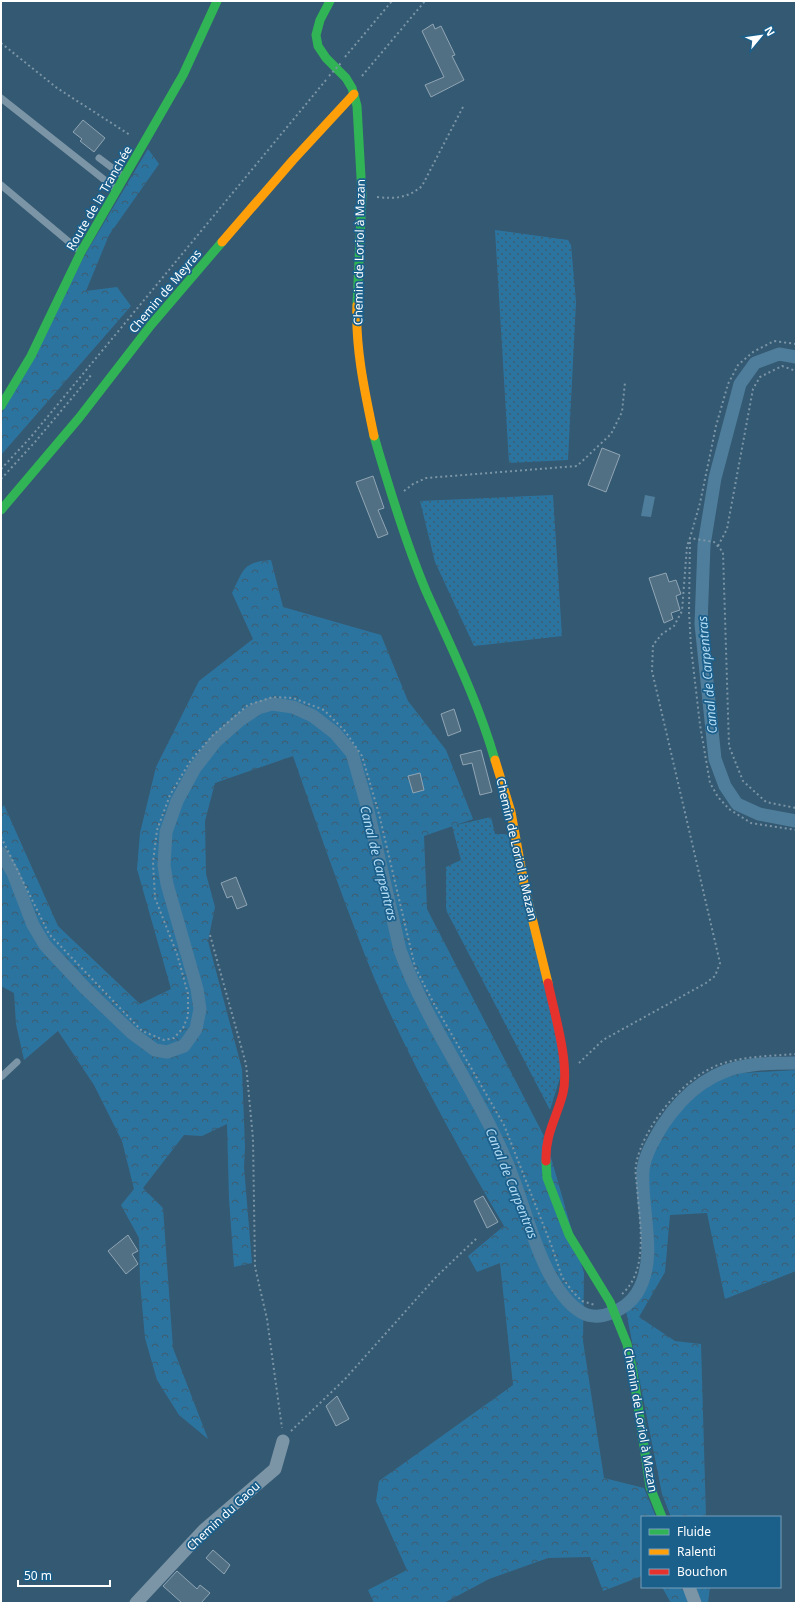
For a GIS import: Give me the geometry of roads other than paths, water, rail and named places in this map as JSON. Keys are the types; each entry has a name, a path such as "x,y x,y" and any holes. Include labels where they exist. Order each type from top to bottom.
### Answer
{"street":[{"name":"Route de la Tranchée","path":"1,406 31,356 81,252 183,75 217,1"},
{"name":"Chemin de Loriol à Mazan","path":"330,1 320,20 316,35 318,46 326,58 346,78 353,91 357,106 362,195 356,318 364,382 374,435 391,497 426,590 469,684 494,755 511,812 525,889 543,959 560,1042 565,1078 563,1093 547,1140 547,1178 569,1235 611,1304 618,1318 627,1344 633,1372 650,1487 662,1516"},
{"name":"Chemin de Meyras","path":"1,510 79,418 151,325 185,284 353,91"},
{"name":"Chemin du Gaou","path":"136,1603 204,1530 275,1469 283,1439"},
{"path":"689,1588 696,1603"}],"lane":[{"path":"1,98 116,189"},
{"path":"99,158 124,177"},
{"path":"1,185 81,252"},
{"path":"1,1077 17,1062"}],"waterway":[{"name":"Canal de Carpentras","path":"796,357 779,354 755,363 740,384 715,478 704,545 701,624 715,759 725,786 737,804 759,814 796,821"},
{"name":"Canal de Carpentras","path":"1,853 13,873 33,925 45,945 85,988 132,1033 155,1050 167,1052 184,1046 196,1029 200,1009 197,989 167,884 164,865 166,832 177,801 195,768 216,741 240,720 258,708 272,704 293,707 313,716 335,733 352,753 366,802 400,950 412,980 502,1151 539,1252 548,1271 568,1302 581,1312 588,1315 596,1316 612,1313 626,1305 637,1293 643,1279 647,1264 648,1249 643,1170 650,1147 670,1114 700,1085 724,1072 738,1067 757,1064 796,1063"}]}
